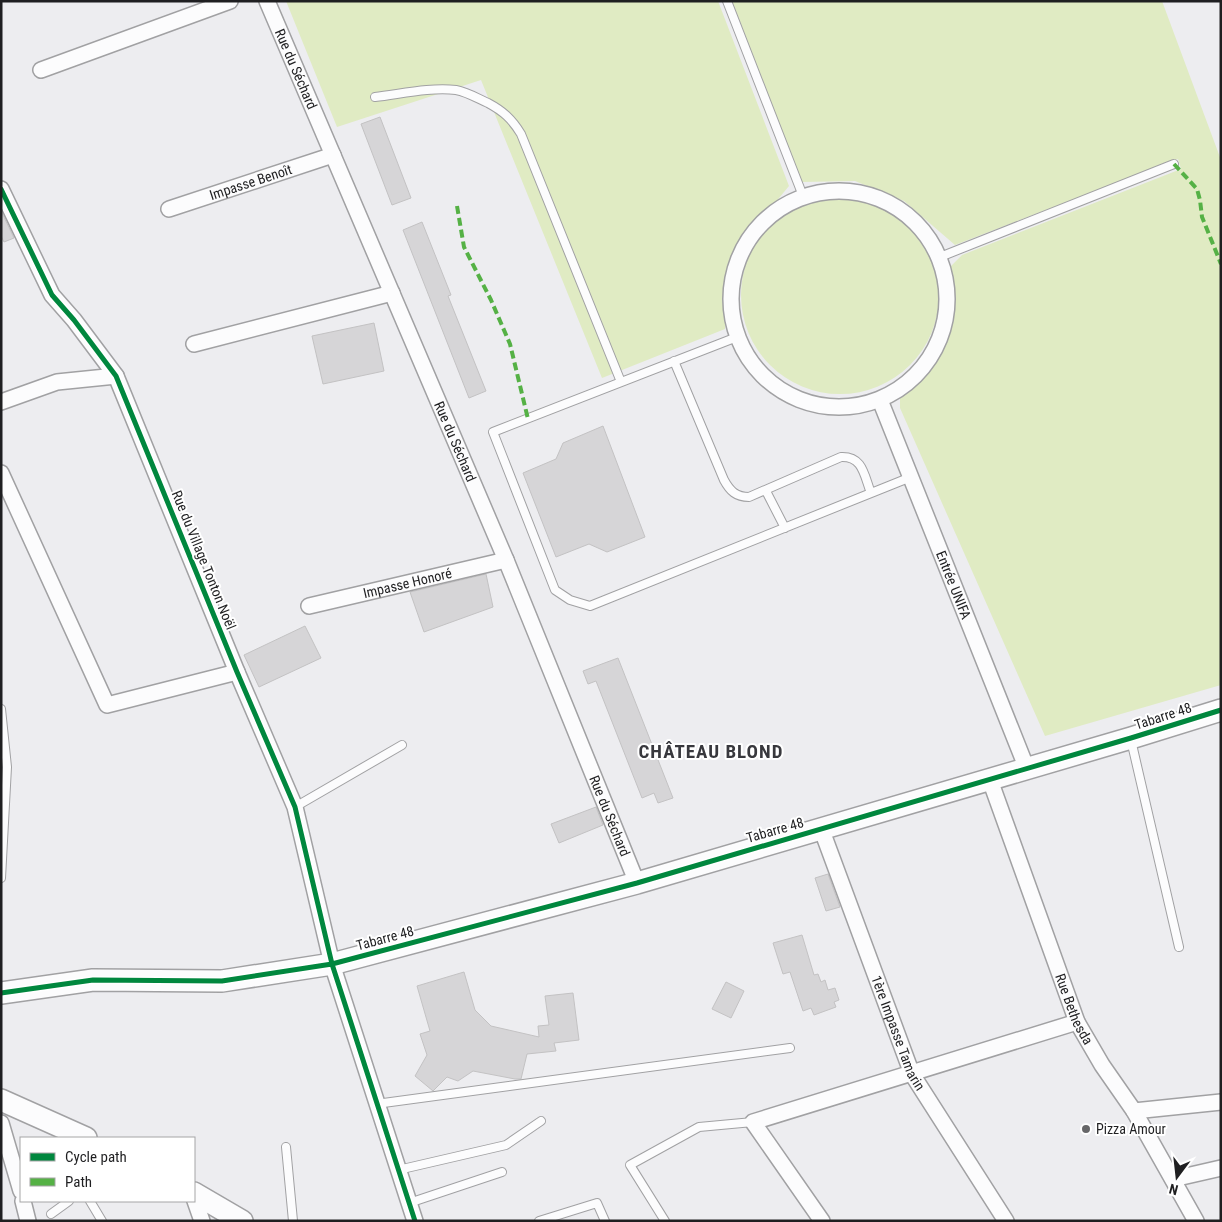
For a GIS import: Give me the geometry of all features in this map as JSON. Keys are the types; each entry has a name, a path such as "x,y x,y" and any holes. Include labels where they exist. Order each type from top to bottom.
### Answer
{"street":[{"path":"41,70 230,1"},
{"name":"Rue du Séchard","path":"267,1 506,560 637,883"},
{"name":"Impasse Benoît","path":"169,209 333,155"},
{"name":"Rue du Village Tonton Noël","path":"1,189 52,295 74,320 116,376 237,672 295,807 332,964"},
{"path":"835,190 868,194 875,197 898,208 922,229 940,257 948,290 946,316 945,325 932,356 909,382 880,400 846,407 811,404 779,390 754,366 737,336 730,303 734,268 749,238 772,212 803,196 835,190"},
{"path":"194,344 392,293"},
{"path":"1,402 57,382 116,376"},
{"name":"Entrée UNIFA","path":"880,400 1027,769"},
{"path":"1,474 107,705 237,672"},
{"name":"Impasse Honoré","path":"309,606 506,560"},
{"name":"Tabarre 48","path":"1,993 93,980 222,981 332,964 637,883 990,780 1221,710"},
{"name":"Rue Bethesda","path":"990,780 1077,1022 1102,1065 1134,1111 1196,1221"},
{"name":"1ère Impasse Tamarin","path":"822,828 912,1074 1006,1221"},
{"path":"332,964 415,1221"},
{"path":"822,1221 753,1122 1077,1022"},
{"path":"1,1100 84,1137"},
{"path":"1134,1111 1221,1102"},
{"path":"1,1123 20,1188"},
{"path":"1173,1180 1221,1168"},
{"path":"195,1194 242,1221"},
{"path":"195,1201 202,1221"},
{"path":"23,1202 28,1221"}],"lane":[{"path":"727,1 803,196"},
{"path":"375,98 435,90 456,90 471,94 502,111 513,121 521,134 622,382"},
{"path":"940,257 1174,164"},
{"path":"737,336 493,432 555,590 570,600 590,606 910,477"},
{"path":"674,361 728,488 735,494 742,497 750,497 840,457 848,456 859,463 871,493"},
{"path":"766,490 785,528"},
{"path":"1,709 7,767 1,878"},
{"path":"1131,738 1179,947"},
{"path":"295,807 402,745"},
{"path":"376,1104 790,1048"},
{"path":"398,1170 506,1145 541,1121"},
{"path":"665,1221 630,1165 699,1127 753,1122"},
{"path":"286,1147 293,1221"},
{"path":"409,1202 502,1172"},
{"path":"51,1214 68,1202"},
{"path":"91,1202 102,1221"},
{"path":"539,1221 597,1203 605,1221"}],"green space":[{"path":"286,1 718,1 789,186 754,228 729,274 725,329 602,378 481,80 337,127"},
{"path":"732,1 1162,1 1221,160 1221,685 1045,736 900,408 900,394 907,382 935,361 948,323 952,298 949,277 951,266 962,255 1181,169 1178,159 955,245 904,201 855,181 802,182"},
{"path":"830,196 850,196 878,203 903,218 917,232 932,257 939,285 939,305 932,333 917,358 903,372 878,387 869,390 850,394 830,394 802,387 777,372 763,358 748,333 745,324 741,305 741,285 748,257 763,232 777,218 802,203 811,200"}],"building":[{"path":"380,117 411,198 392,205 361,124"},
{"path":"1,211 14,238 4,242 1,236"},
{"path":"422,222 451,295 448,296 486,391 469,398 403,230"},
{"path":"374,323 384,371 323,384 312,336"},
{"path":"603,426 645,537 607,552 589,544 556,557 523,473 556,459 563,443"},
{"path":"486,574 493,607 424,632 410,592"},
{"path":"305,626 321,658 259,687 244,655"},
{"path":"618,658 673,798 658,803 654,793 642,798 596,681 588,684 583,671"},
{"path":"596,807 603,825 559,843 551,824"},
{"path":"828,874 840,907 826,911 815,878"},
{"path":"802,935 814,975 818,974 821,982 825,980 828,990 835,988 839,1000 834,1002 836,1007 814,1015 811,1008 803,1011 790,972 783,974 773,943"},
{"path":"464,972 475,1010 491,1026 539,1037 538,1026 549,1025 545,996 573,993 579,1040 554,1043 556,1051 527,1054 521,1079 473,1071 458,1081 447,1077 433,1091 415,1076 427,1055 420,1034 430,1031 417,986"},
{"path":"726,982 744,991 731,1018 712,1009"}],"marked path":[{"path":"1174,164 1197,189 1202,217 1221,264"},
{"path":"457,206 464,247 491,300 510,344 528,419"}],"cycle path":[{"path":"1,189 52,295 74,320 116,376 237,672 295,807 332,964 415,1221"},
{"path":"1,993 93,980 222,981 332,964 637,883 1221,710"}],"place":[{"name":"Pizza Amour","path":"1086,1129"}],"district":[{"name":"CHÂTEAU BLOND","path":"711,751"}]}
